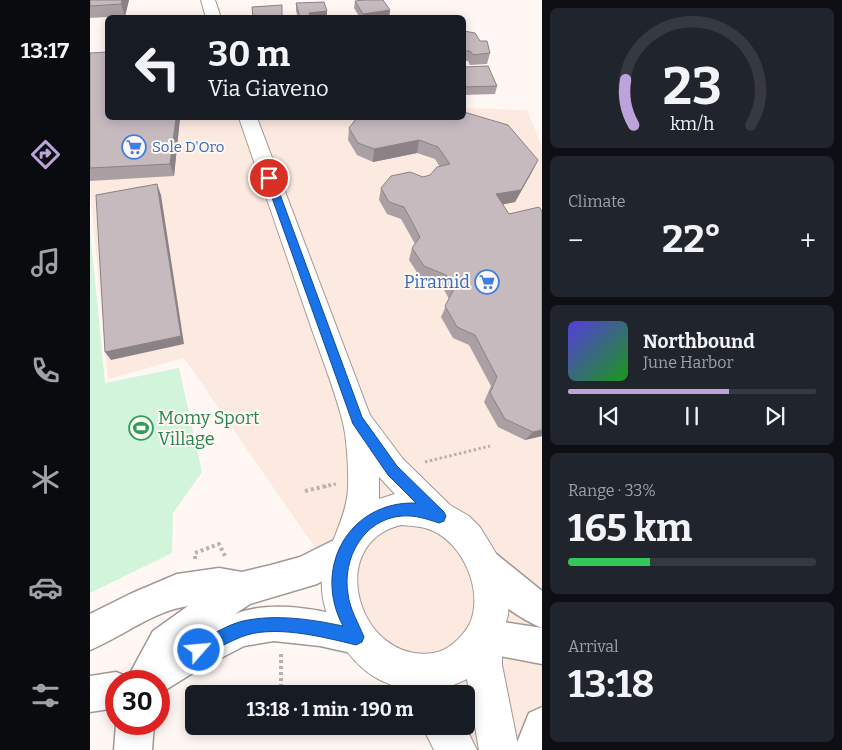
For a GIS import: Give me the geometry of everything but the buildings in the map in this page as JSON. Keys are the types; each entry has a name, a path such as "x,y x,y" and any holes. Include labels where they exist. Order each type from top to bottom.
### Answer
{"main road":[{"path":"208,0 213,15"},
{"path":"249,120 357,420 364,483 363,498 340,570 340,592 345,616 356,637 371,654 389,667 406,685"},
{"path":"357,420 392,470 439,516 458,528 472,544 484,564 490,588 490,612 484,636 483,664 499,750"},
{"path":"349,544 366,523 383,514 401,509 420,510 439,516"},
{"path":"389,667 417,674 445,672 468,658 484,636"},
{"path":"448,735 457,750"}],"street":[{"path":"151,670 165,643 242,589 305,572 349,544"},
{"path":"484,564 518,596 542,611"},
{"path":"90,633 142,606 177,592 219,585 242,589"},
{"path":"163,670 241,629 274,624 320,629 356,637"},
{"path":"484,636 542,646"},
{"path":"90,694 105,692"},
{"path":"533,750 542,726"},
{"path":"133,750 134,735"}],"shaded area":[{"path":"90,55 105,108 105,120 466,120 466,108 527,110 542,147 542,750 455,750 444,735 475,735 475,685 410,685 184,358 108,379 90,188"}],"green space":[{"name":"Momy Sport Village","path":"90,230 105,383 179,368 202,472 173,513 172,553 90,593"}],"place":[{"name":"Sole D'Oro","path":"134,147"},
{"name":"Piramid","path":"487,282"},
{"name":"Momy Sport Village","path":"141,428"}],"route":[{"path":"199,650 241,629 274,624 320,629 356,637 345,616 340,592 340,570 346,550 353,538 366,523 383,514 401,509 420,510 439,516 413,493 392,470 357,420 269,178"}]}
